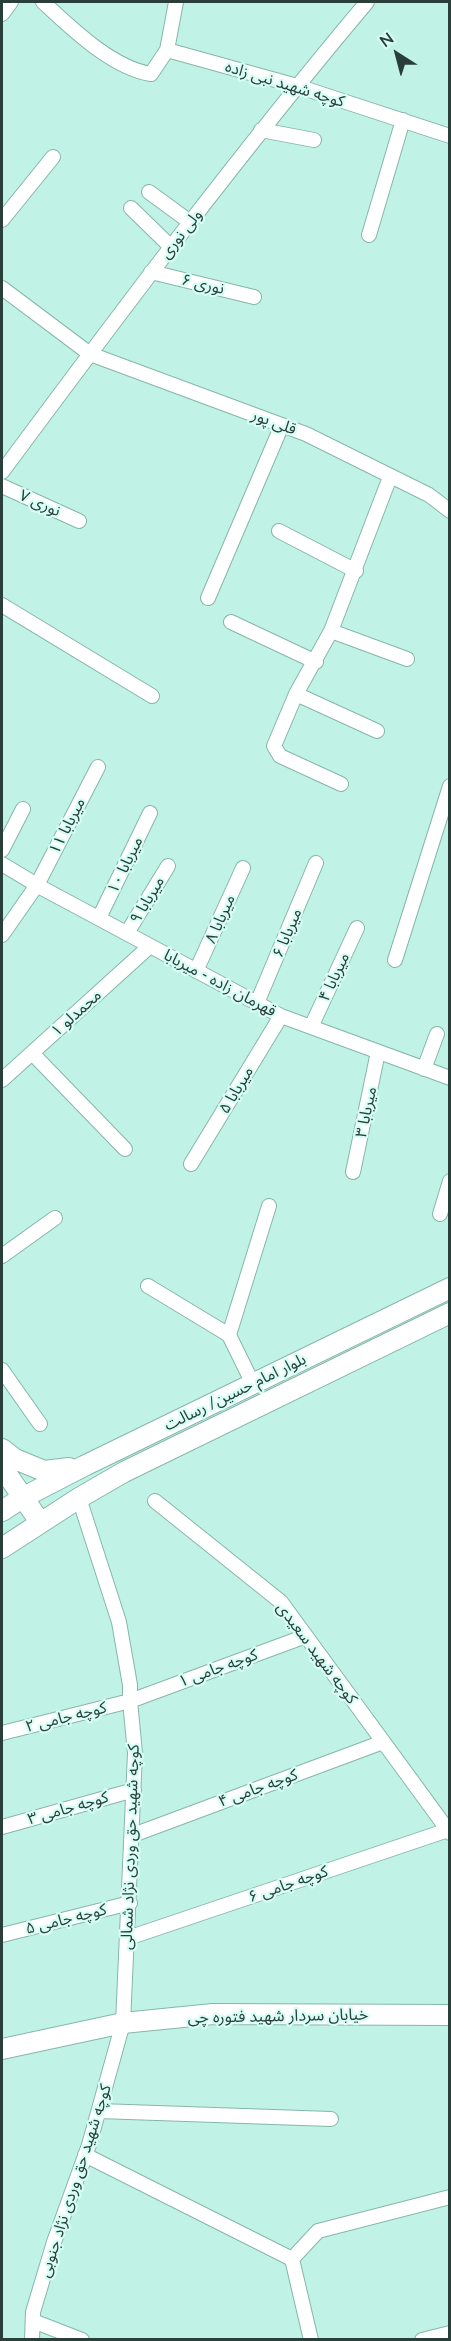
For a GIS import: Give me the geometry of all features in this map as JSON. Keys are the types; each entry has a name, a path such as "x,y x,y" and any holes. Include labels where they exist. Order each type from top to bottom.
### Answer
{"main road":[{"name":"بلوار امام حسین/ رسالت","path":"2,1511 84,1466 450,1288"},
{"name":"بلوار امام حسین/ رسالت","path":"2,1547 79,1498 134,1467 450,1313"},
{"path":"2,1449 15,1459 44,1471 84,1466"},
{"path":"2,1467 40,1522"},
{"name":"خیابان سردار شهید فتوره چی","path":"2,2049 123,2023 213,2014 450,2014"}],"street":[{"path":"2,14 11,2"},
{"path":"44,2 71,28 113,59 139,72 151,74 167,50 175,8 163,2"},
{"name":"ولی نوری","path":"2,472 151,272 261,130 367,2"},
{"name":"کوچه شهید نبی زاده","path":"167,50 297,86 450,136"},
{"path":"369,235 403,120"},
{"path":"261,130 314,140"},
{"path":"2,220 53,157"},
{"path":"149,192 190,222"},
{"path":"131,208 171,247"},
{"name":"نوری ۶","path":"151,272 254,297"},
{"name":"قلی پور","path":"2,288 90,354 306,434 429,495 450,511"},
{"path":"208,598 282,425"},
{"path":"341,784 280,756 274,746 296,694 316,662 331,631 356,571 390,477"},
{"name":"نوری ۷","path":"2,486 79,521"},
{"path":"279,531 356,571"},
{"path":"2,605 152,696"},
{"path":"231,622 316,662"},
{"path":"331,631 407,659"},
{"path":"296,694 377,731"},
{"name":"میربابا ۱۱","path":"2,935 37,885 98,767"},
{"path":"395,960 450,786"},
{"path":"2,850 22,809"},
{"name":"میربابا ۱۰","path":"99,918 150,813"},
{"name":"میربابا ۶","path":"257,1003 316,862"},
{"name":"قهرمان زاده - میربابا","path":"2,864 281,1016 450,1078"},
{"name":"میربابا ۹","path":"127,933 168,866"},
{"name":"میربابا ۸","path":"196,971 243,868"},
{"name":"میربابا ۴","path":"311,1027 357,928"},
{"name":"محمدلو ۱","path":"2,1080 150,946"},
{"name":"میربابا ۵","path":"192,1164 281,1016"},
{"path":"424,1069 437,1034"},
{"name":"میربابا ۳","path":"353,1172 378,1052"},
{"path":"32,1053 125,1149"},
{"path":"440,1214 450,1181"},
{"path":"229,1335 269,1206"},
{"path":"2,1256 55,1218"},
{"path":"148,1286 229,1335 253,1384"},
{"path":"2,1370 40,1424"},
{"name":"کوچه شهید حق وردی نژاد شمالی","path":"79,1498 119,1622 130,1685 135,1753 123,2023"},
{"name":"کوچه شهید سعیدی","path":"155,1501 281,1602 449,1832"},
{"name":"کوچه جامی ۱","path":"130,1701 306,1636"},
{"name":"کوچه جامی ۲","path":"2,1733 130,1701"},
{"name":"کوچه جامی ۴","path":"132,1835 383,1742"},
{"name":"کوچه جامی ۳","path":"2,1827 134,1790"},
{"name":"کوچه جامی ۶","path":"128,1938 449,1832"},
{"name":"کوچه جامی ۵","path":"2,1935 130,1903"},
{"name":"کوچه شهید حق وردی نژاد جنوبی","path":"32,2340 33,2312 54,2242 85,2156 123,2023"},
{"path":"99,2111 331,2119"},
{"path":"85,2156 292,2259"},
{"path":"292,2259 318,2231 450,2197"},
{"path":"292,2259 311,2340"},
{"path":"33,2321 82,2340"},
{"path":"422,2340 450,2333"}]}
